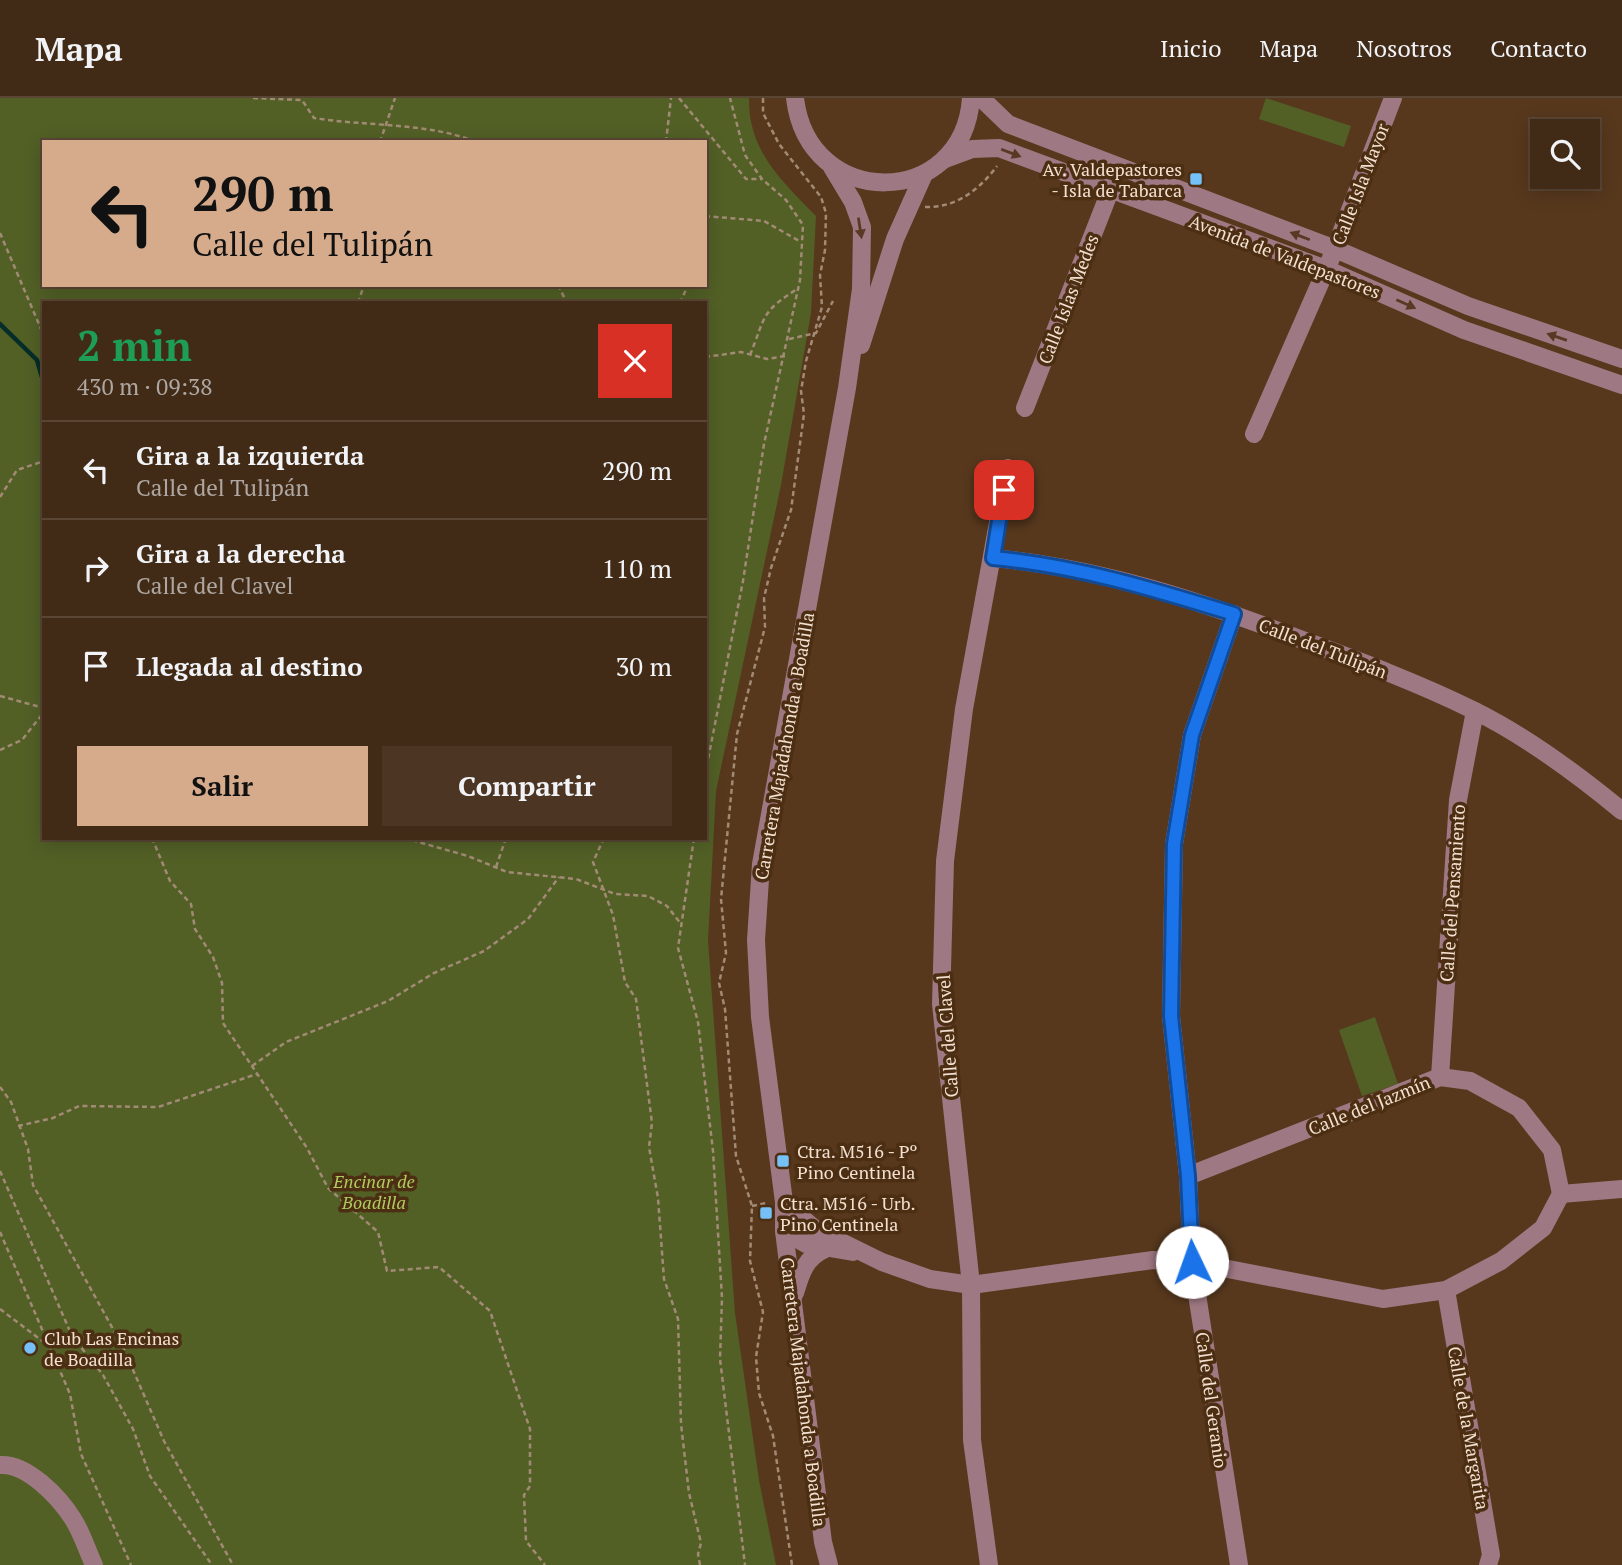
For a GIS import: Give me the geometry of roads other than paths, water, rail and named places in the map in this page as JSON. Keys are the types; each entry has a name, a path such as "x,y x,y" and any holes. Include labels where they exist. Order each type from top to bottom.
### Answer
{"street":[{"path":"795,98 800,125 813,149 832,167 853,178 877,183 901,182 924,174 945,159 961,139 970,114 971,98"},
{"name":"Avenida de Valdepastores","path":"981,98 1008,124 1335,249 1468,306 1622,359"},
{"name":"Calle Isla Mayor","path":"1254,434 1335,249 1393,98"},
{"name":"Avenida de Valdepastores","path":"945,159 972,149 999,148 1326,269 1464,330 1622,385"},
{"name":"Carretera Majadahonda a Boadilla","path":"829,1565 823,1542 785,1231 775,1203 756,940 761,864 847,388 861,289 862,227 853,202 832,167"},
{"name":"Carretera Majadahonda a Boadilla","path":"847,388 895,239 924,174"},
{"name":"Calle Islas Medes","path":"1025,408 1111,191"},
{"name":"Calle del Clavel","path":"989,1565 972,1440 971,1285 941,1004 947,847 964,709 1008,468"},
{"name":"Calle del Tulipán","path":"993,558 1052,564 1130,582 1234,614 1386,672 1475,710 1576,772 1622,811"},
{"name":"Calle del Geranio","path":"1234,614 1192,735 1174,844 1171,1016 1188,1176 1192,1262 1239,1565"},
{"name":"Calle del Pensamiento","path":"1440,1077 1458,800 1475,710"},
{"name":"Calle del Jazmín","path":"1188,1176 1440,1077 1470,1081 1519,1108 1552,1150 1561,1194"},
{"path":"775,1203 815,1229 863,1253 930,1279 971,1285 1153,1260 1192,1262 1383,1299 1446,1290 1501,1261 1543,1228 1561,1194 1622,1189"},
{"path":"785,1231 806,1244 863,1253"},
{"path":"792,1300 803,1266 813,1255 825,1249"},
{"name":"Calle de la Margarita","path":"1446,1290 1491,1555 1488,1565"},
{"path":"0,1465 12,1464 51,1492 73,1519 94,1565"}],"waterway":[{"path":"0,324 37,360 42,377"}],"place":[{"name":"Av. Valdepastores - Isla de Tabarca","path":"1196,179"},
{"name":"Ctra. M516 - Pº Pino Centinela","path":"783,1161"},
{"name":"Ctra. M516 - Urb. Pino Centinela","path":"766,1213"},
{"name":"Club Las Encinas de Boadilla","path":"30,1348"}],"park label":[{"name":"Encinar de Boadilla","path":"374,1191"}]}
